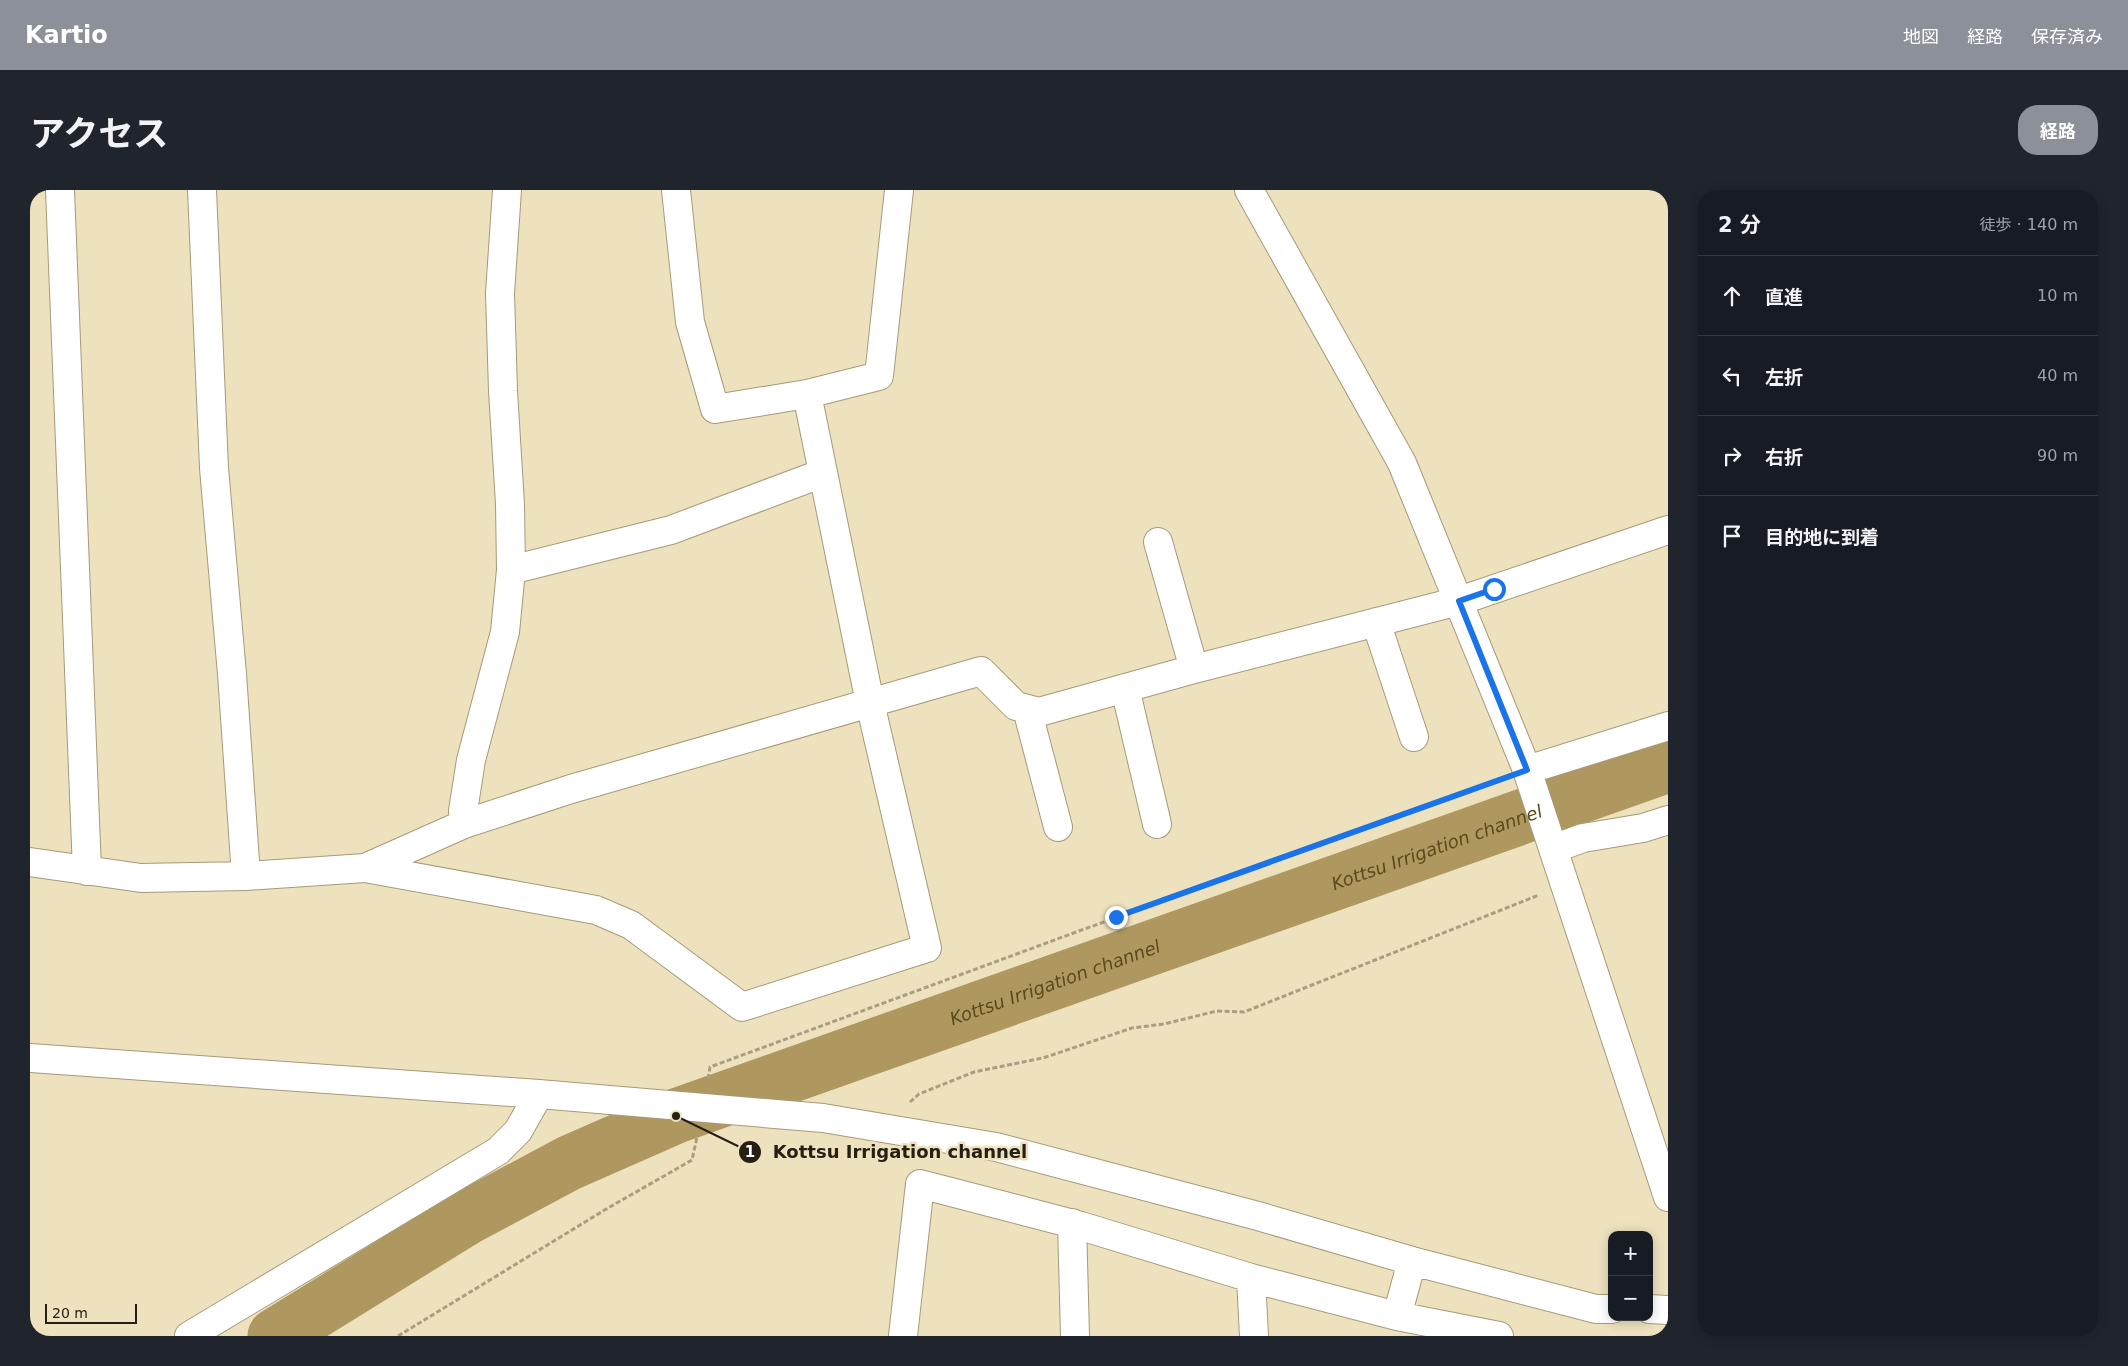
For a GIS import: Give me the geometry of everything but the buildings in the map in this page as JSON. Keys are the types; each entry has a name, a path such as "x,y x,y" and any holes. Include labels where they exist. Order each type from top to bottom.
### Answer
{"street":[{"path":"60,190 87,871"},
{"path":"202,190 214,468 232,674 246,876"},
{"path":"464,824 463,811 470,760 505,632 511,570 510,504 503,391 500,292 507,190"},
{"path":"676,190 690,322 715,409 807,394 879,376 899,190"},
{"path":"1249,190 1402,462 1530,780 1668,1197"},
{"path":"30,862 141,878 246,876 365,868 596,910 631,925 742,1007 927,948 870,703 807,394"},
{"path":"511,570 671,530 823,473"},
{"path":"365,868 464,824 571,789 981,671 1016,706 1039,712 1194,669 1459,601 1668,530"},
{"path":"1158,542 1194,669"},
{"path":"1376,622 1414,738"},
{"path":"1126,688 1157,824"},
{"path":"1027,709 1058,827"},
{"path":"1530,780 1668,726"},
{"path":"1551,844 1643,828 1668,820"},
{"path":"30,1058 540,1094 823,1118 996,1146 1258,1216 1412,1261 1596,1309 1608,1309"},
{"path":"189,1336 498,1151 518,1131 540,1094"},
{"path":"903,1336 920,1184 1072,1223 1250,1278 1397,1316 1499,1336"},
{"path":"1072,1223 1075,1336"},
{"path":"1397,1316 1412,1261"},
{"path":"1250,1278 1254,1336"},
{"path":"1653,1309 1668,1310"}],"path":[{"path":"706,1088 710,1067 1079,931 1530,780"},
{"path":"896,1130 902,1109 919,1094 974,1072 1043,1058 1132,1028 1164,1024 1217,1011 1244,1012 1565,885"},
{"path":"398,1336 608,1208 692,1160 695,1148"}],"waterway":[{"name":"Kottsu Irrigation channel","path":"275,1336 466,1218 569,1163 676,1116 1668,765"}],"place":[{"name":"Kottsu Irrigation channel","path":"676,1116"}],"route":[{"path":"1116,917 1527,770 1459,601 1494,589"}]}
